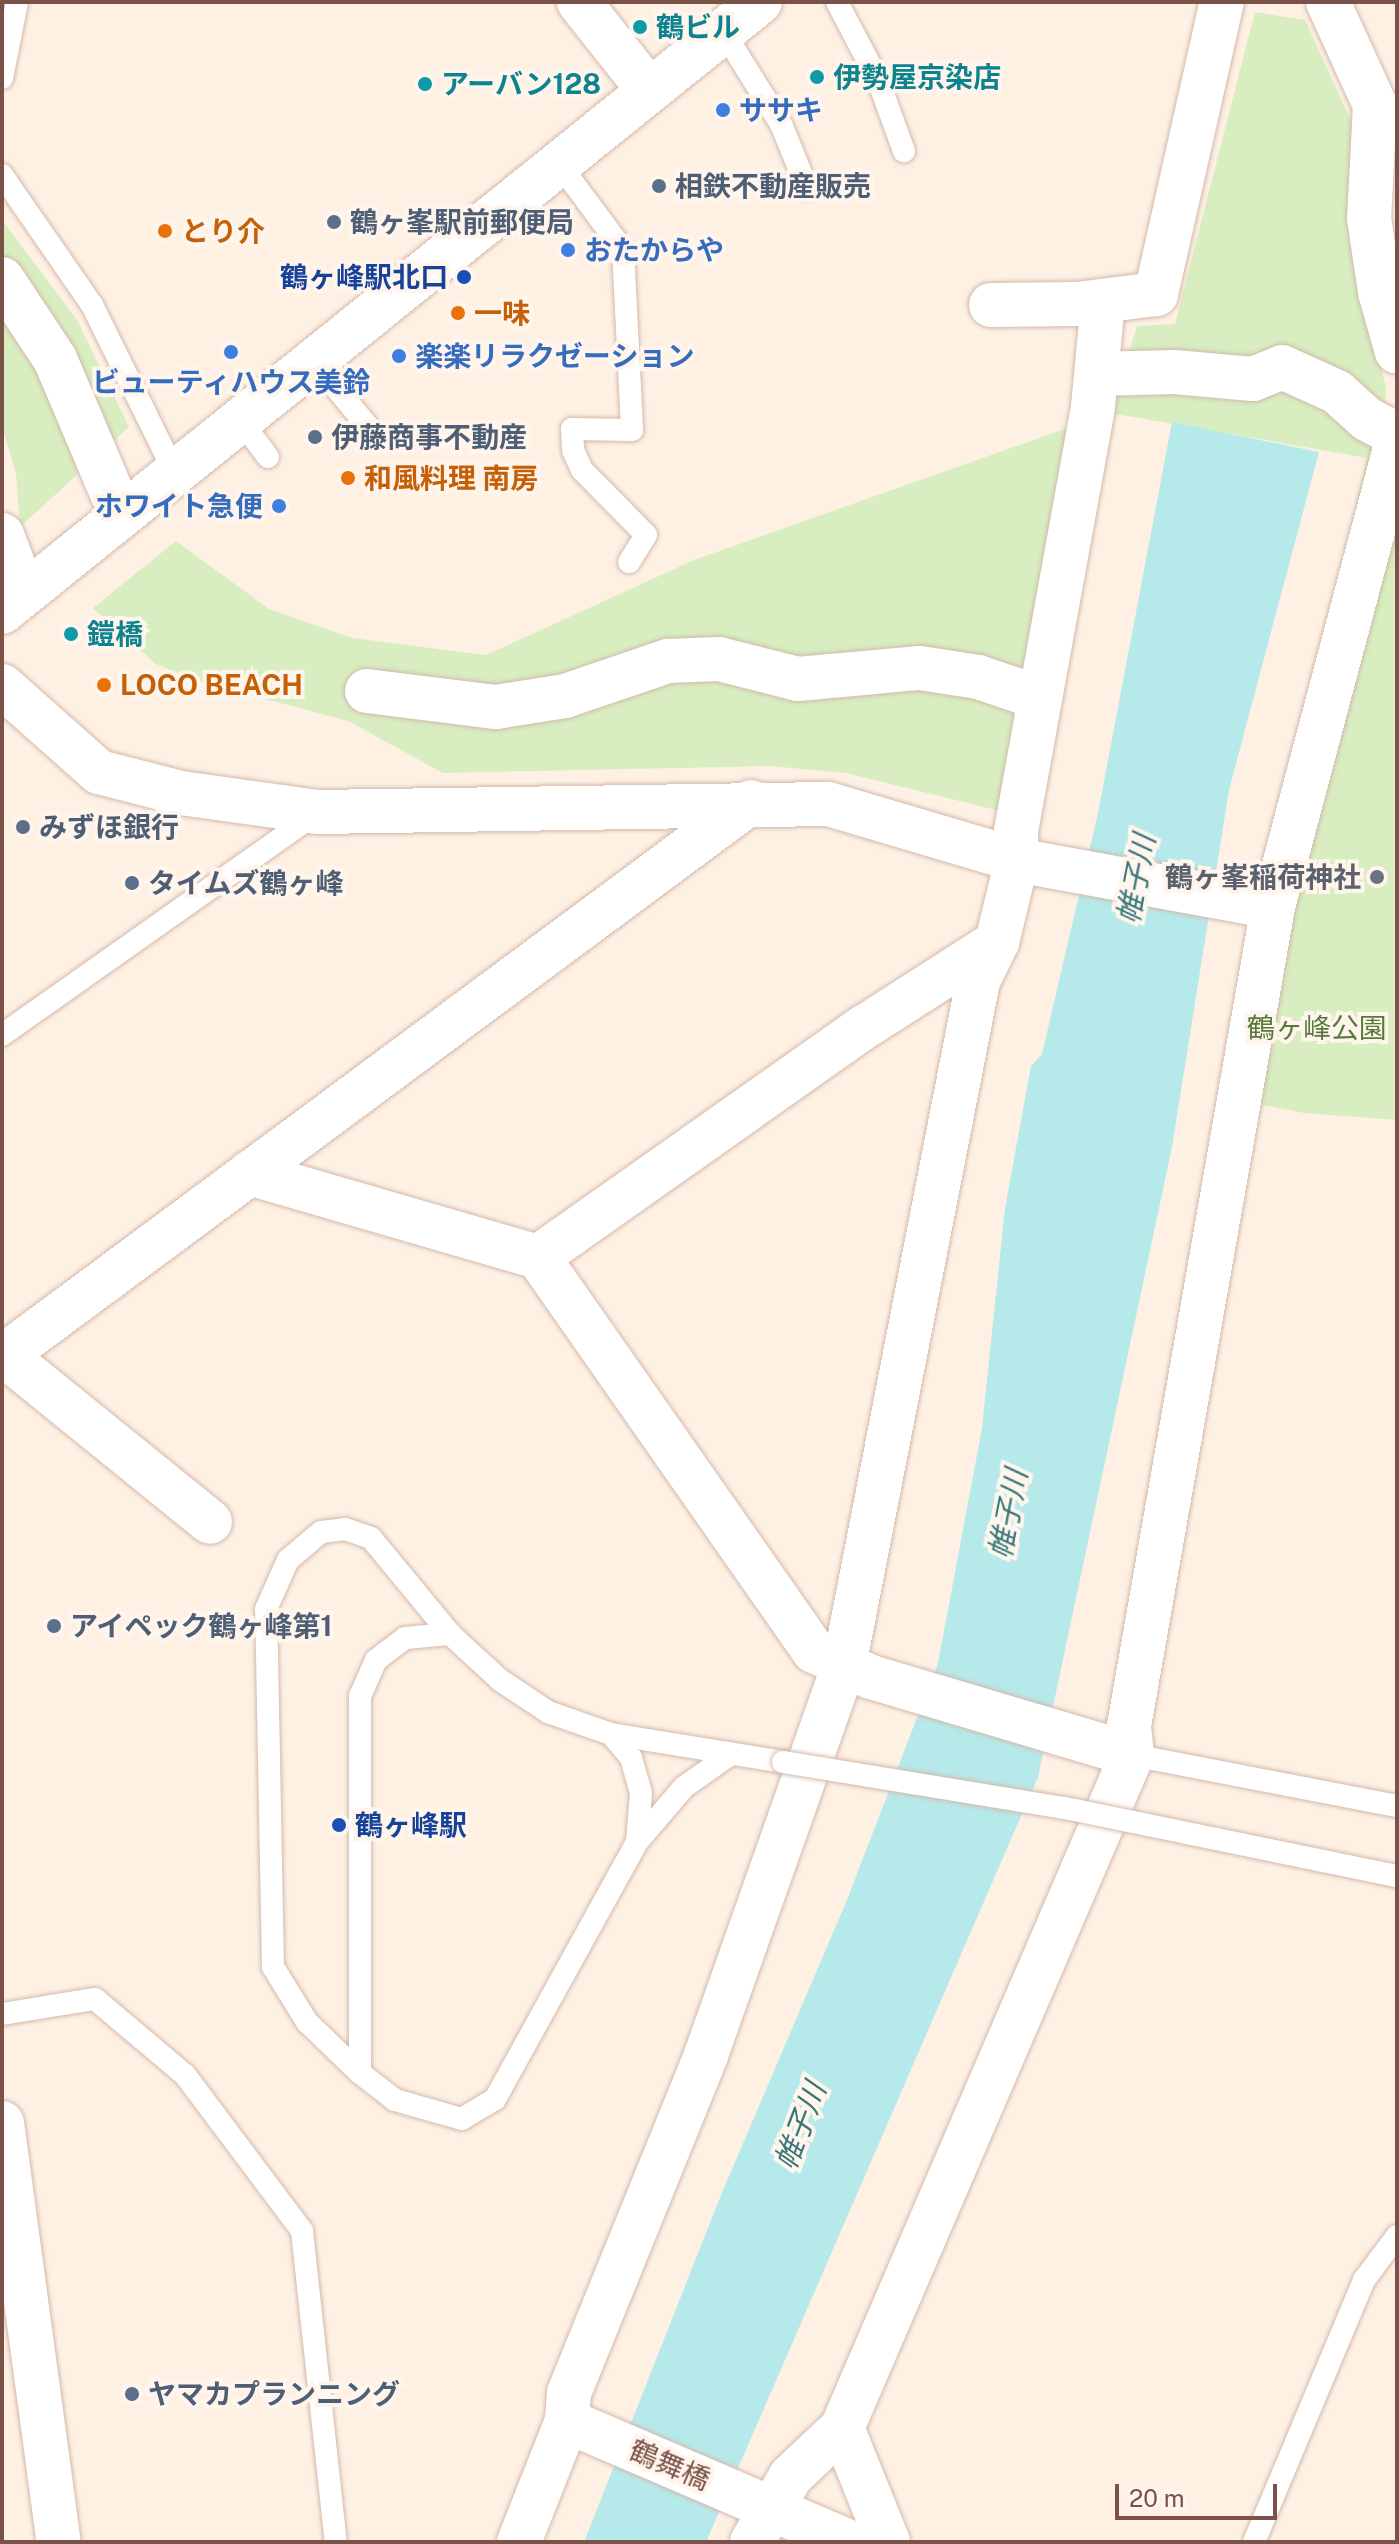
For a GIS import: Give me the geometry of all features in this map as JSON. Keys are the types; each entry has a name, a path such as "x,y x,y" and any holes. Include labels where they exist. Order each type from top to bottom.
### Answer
{"street":[{"path":"579,2 648,89"},
{"path":"2,535 13,602 315,362 557,161 760,2"},
{"path":"991,305 1103,301 1156,294 1222,2"},
{"path":"1328,2 1386,104 1369,218 1380,292 1397,352"},
{"path":"2,279 55,359 112,493"},
{"path":"519,2542 578,2426 569,2393 857,1672 978,981 997,942 1027,861 1016,831 1097,374 1103,301"},
{"path":"1097,374 1174,372 1253,379 1282,367 1337,392 1367,419 1397,435"},
{"path":"758,2516 791,2476 842,2428 1132,1755 1129,1726 1260,905 1397,442"},
{"path":"367,691 496,707 565,696 668,661 719,659 798,679 920,668 978,677 1040,698"},
{"path":"2,686 99,772 181,793 318,812 751,802 828,804 1027,861 1260,905"},
{"path":"210,1522 3,1356 751,802"},
{"path":"538,1257 866,1026 997,942"},
{"path":"249,1173 538,1257 814,1651 857,1672 1132,1755"},
{"path":"2,2123 13,2301 59,2542"},
{"name":"鶴舞橋","path":"578,2426 758,2516 849,2542"},
{"path":"842,2428 888,2542"}],"lane":[{"path":"2,78 17,2"},
{"path":"837,2 878,80 904,151"},
{"path":"723,31 781,124 807,188"},
{"path":"557,161 623,250 632,430 572,429 573,450 582,470 646,535 629,562"},
{"path":"2,175 92,305 175,473"},
{"path":"315,362 374,434"},
{"path":"241,421 268,457"},
{"path":"2,1035 318,812"},
{"path":"731,1754 684,1787 637,1842 495,2099 462,2119 395,2100 360,2073 307,2022 273,1967 266,1609 288,1560 321,1532 345,1529 371,1538 450,1634 500,1680 548,1712 611,1734 1065,1808 1397,1876"},
{"path":"360,2073 360,1696 376,1660 405,1638 450,1634"},
{"path":"611,1734 631,1758 641,1793 637,1842"},
{"path":"1132,1755 1397,1806"},
{"path":"2,2014 95,1999 185,2075 302,2231 336,2542"},
{"path":"1254,2542 1364,2280 1397,2236"}],"green space":[{"name":"鶴ヶ峰公園","path":"1255,12 1305,20 1353,125 1353,266 1386,387 1384,429 1368,458 1397,463 1397,1120 1304,1113 1219,1097 1367,458 1110,413 1137,326 1175,324"},
{"path":"2,220 77,320 129,427 20,527 16,473 2,427"},
{"path":"1110,413 1036,820 846,773 770,766 443,773 348,721 201,682 156,664 93,608 176,541 269,609 352,638 486,655 694,560"}],"water":[{"name":"帷子川","path":"1172,422 1319,452 1229,790 1172,1147 1038,1777 706,2542 584,2542 721,2195 847,1900 938,1663 982,1428 1005,1208 1031,1066 1042,1054 1098,813"}],"place":[{"name":"鶴ビル","path":"640,27"},
{"name":"伊勢屋京染店","path":"817,77"},
{"name":"アーバン128","path":"425,84"},
{"name":"ササキ","path":"723,110"},
{"name":"相鉄不動産販売","path":"659,186"},
{"name":"鶴ヶ峯駅前郵便局","path":"334,222"},
{"name":"とり介","path":"165,231"},
{"name":"おたからや","path":"568,250"},
{"name":"鶴ヶ峰駅北口","path":"464,277"},
{"name":"一味","path":"458,313"},
{"name":"ビューティハウス美鈴","path":"231,352"},
{"name":"楽楽リラクゼーション","path":"399,356"},
{"name":"伊藤商事不動産","path":"315,437"},
{"name":"和風料理 南房","path":"348,478"},
{"name":"ホワイト急便","path":"279,506"},
{"name":"鎧橋","path":"71,634"},
{"name":"LOCO BEACH","path":"104,685"},
{"name":"みずほ銀行","path":"23,827"},
{"name":"鶴ヶ峯稲荷神社","path":"1377,877"},
{"name":"タイムズ鶴ヶ峰","path":"132,883"},
{"name":"アイペック鶴ヶ峰第1","path":"54,1626"},
{"name":"鶴ヶ峰駅","path":"339,1825"},
{"name":"ヤマカプランニング","path":"132,2394"}]}
